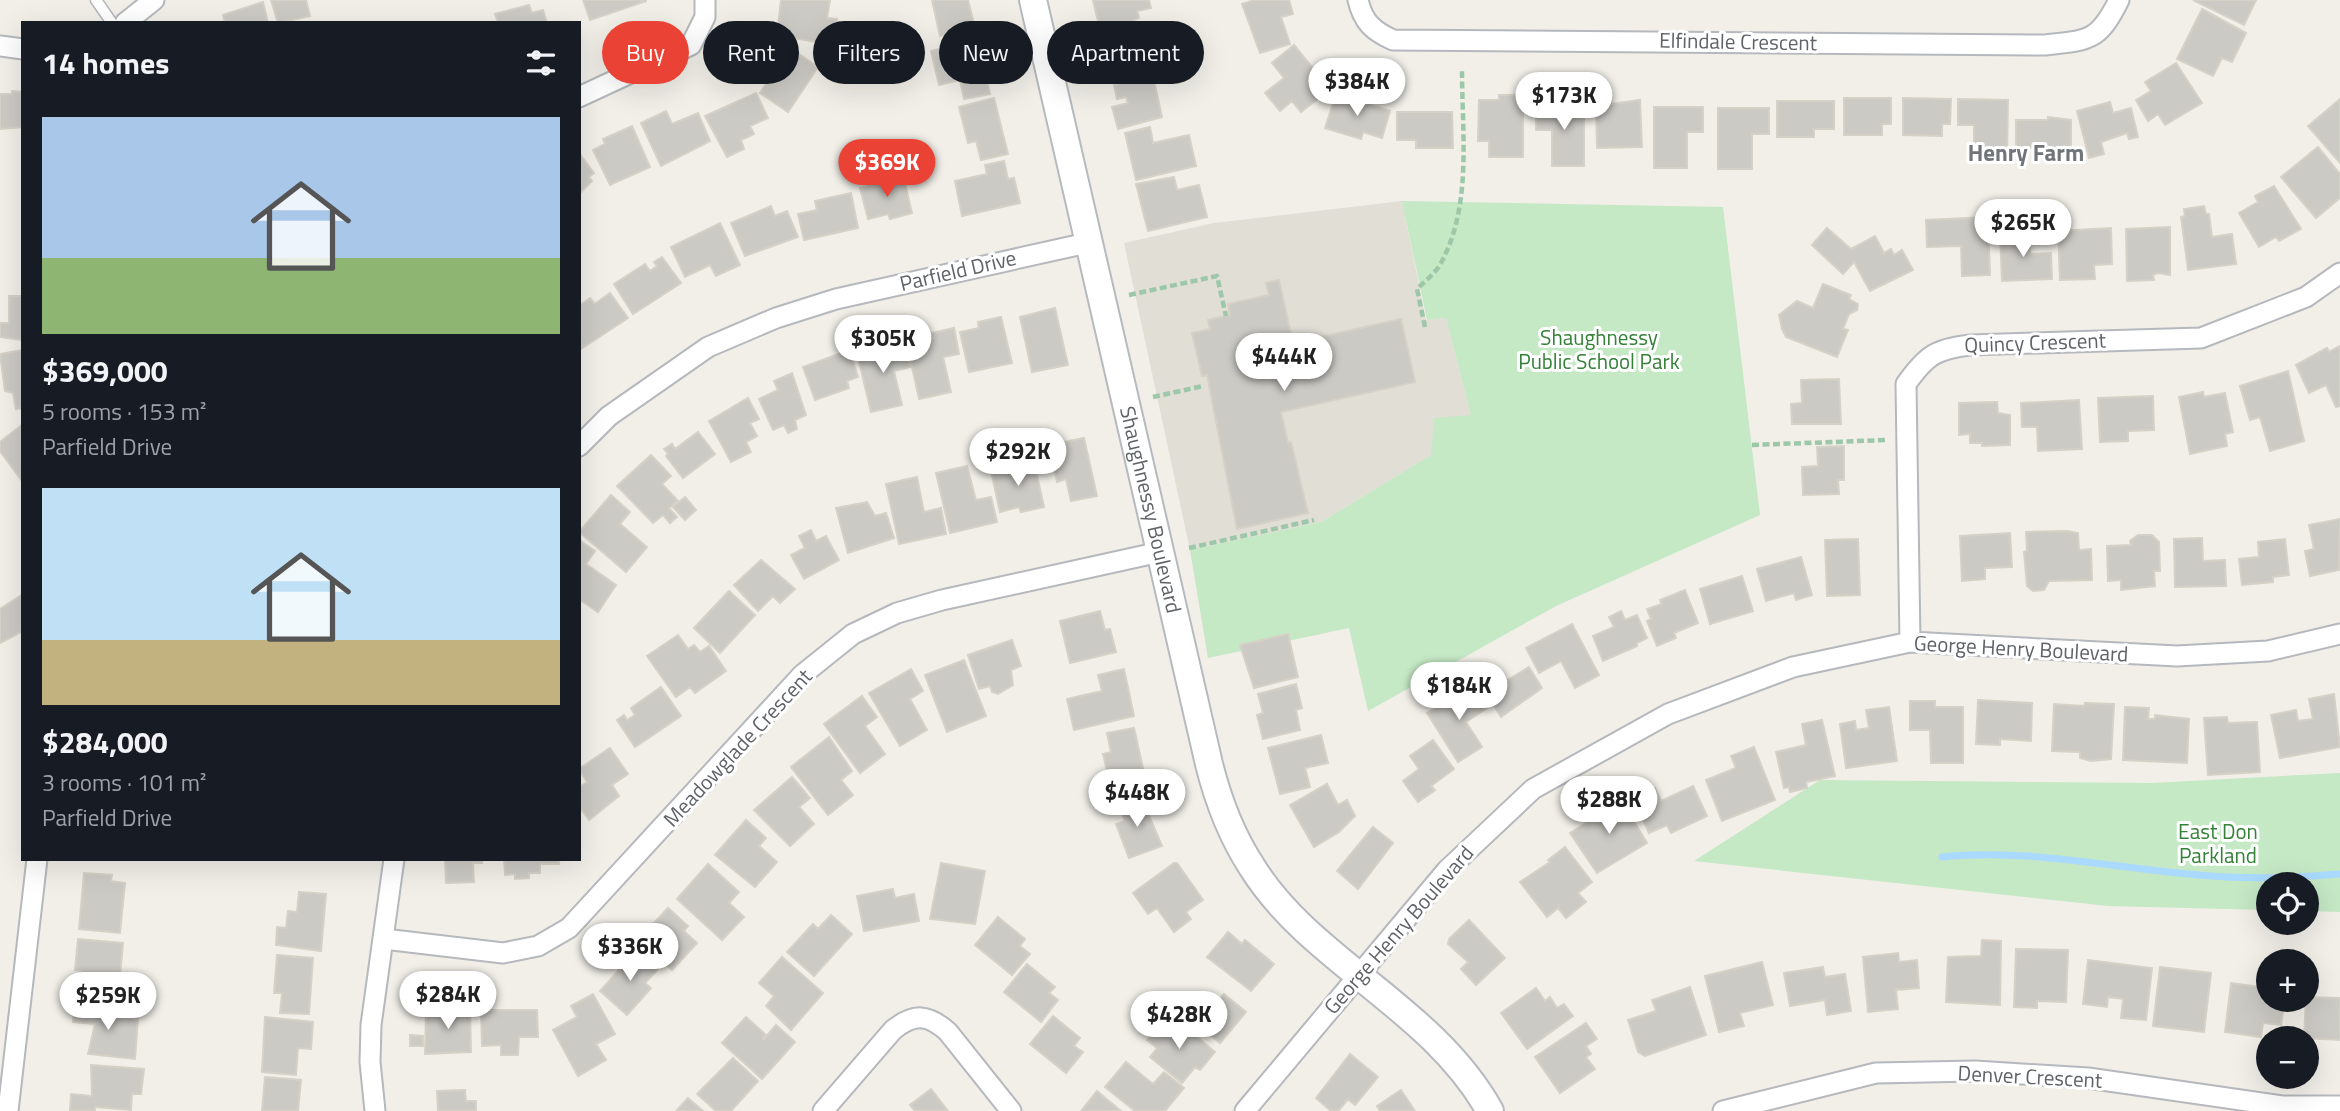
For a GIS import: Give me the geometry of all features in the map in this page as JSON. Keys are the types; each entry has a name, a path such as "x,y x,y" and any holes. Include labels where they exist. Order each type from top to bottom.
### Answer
{"street":[{"path":"128,21 154,0"},
{"path":"581,96 691,45 705,17 705,0"},
{"name":"Shaughnessy Boulevard","path":"1032,0 1212,778 1226,818 1252,869 1286,909 1440,1044 1489,1111"},
{"name":"Elfindale Crescent","path":"1359,0 1361,13 1374,31 1393,40 2045,45 2084,41 2105,27 2119,0"},
{"path":"0,46 21,49"},
{"name":"Parfield Drive","path":"581,444 609,416 708,347 776,317 836,299 1087,243"},
{"name":"Quincy Crescent","path":"1910,642 1906,384 1923,360 1945,348 2201,338 2306,297 2340,273"},
{"name":"Meadowglade Crescent","path":"384,939 503,953 538,946 569,928 802,676 853,635 897,613 942,600 1160,552"},
{"name":"George Henry Boulevard","path":"1245,1111 1447,870 1533,789 1668,713 1793,667 1910,642 2177,656 2268,651 2340,634"},
{"path":"8,1111 37,861"},
{"path":"375,1111 370,1062 371,1025 394,861"},
{"path":"823,1111 893,1030 906,1019 916,1017 939,1023 1012,1111"},
{"name":"Denver Crescent","path":"1723,1111 1876,1073 1975,1071 2088,1078 2282,1106 2340,1106"}],"lane":[{"path":"96,0 111,21"}],"path":[{"path":"1425,327 1417,289 1441,264 1457,225 1462,196 1462,71"},
{"path":"1129,295 1217,276 1226,316"},
{"path":"1153,397 1203,386"},
{"path":"1752,445 1906,440"},
{"path":"1189,548 1314,520"}],"shaded area":[{"path":"1402,201 1426,320 1446,318 1471,415 1431,455 1321,522 1190,550 1124,243 1214,223"}],"green space":[{"name":"Shaughnessy Public School Park","path":"1402,201 1723,207 1760,515 1556,606 1368,711 1349,628 1208,658 1190,550 1321,522 1431,455 1434,418 1471,415 1446,318 1427,320"},
{"name":"East Don Parkland","path":"2340,773 2340,912 2319,911 2319,872 2256,872 2256,910 2108,906 1694,861 1820,780 2152,783"}],"building":[{"path":"271,0 306,0 310,16 277,21"},
{"path":"583,0 646,0 646,1 590,20"},
{"path":"781,0 830,0 827,18 837,19 813,21 813,41 799,39 799,21 779,21"},
{"path":"932,0 968,0 973,21 939,21 939,32"},
{"path":"1093,0 1149,0 1151,8 1137,11 1139,18 1132,21 1098,21"},
{"path":"1255,0 1289,0 1293,14 1281,17 1290,44 1260,53 1242,4"},
{"path":"2193,0 2256,0 2244,25"},
{"path":"263,2 268,21 224,21 223,15"},
{"path":"529,5 532,13 543,10 546,21 497,21 495,14"},
{"path":"2202,9 2246,33 2232,62 2222,58 2213,76 2177,59"},
{"path":"1294,45 1330,89 1301,112 1292,101 1280,111 1265,93 1284,78 1272,63"},
{"path":"939,49 939,84 943,84 939,85 931,51"},
{"path":"799,54 813,64 813,74 788,112 760,93 766,84 799,84"},
{"path":"2176,63 2202,103 2165,125 2158,114 2148,121 2136,100 2151,91 2145,82"},
{"path":"961,84 988,84 990,94 964,99"},
{"path":"1155,84 1162,117 1118,129 1112,107 1128,103 1126,97 1117,99 1114,85"},
{"path":"12,91 21,92 21,127 0,129 0,94 12,94"},
{"path":"756,93 768,118 750,126 754,134 741,140 744,149 727,157 705,116"},
{"path":"1336,94 1390,111 1382,138 1363,132 1361,139 1325,128"},
{"path":"1499,95 1523,95 1523,157 1489,157 1489,141 1478,141 1479,100 1499,100"},
{"path":"994,98 1008,154 981,160 976,141 968,143 959,107"},
{"path":"1844,98 1891,98 1891,124 1882,124 1882,135 1844,135"},
{"path":"1903,98 1951,99 1950,124 1942,124 1942,136 1903,135"},
{"path":"1958,99 2008,100 2007,161 1974,161 1974,125 1958,125"},
{"path":"2340,99 2340,163 2308,126"},
{"path":"1640,100 1642,147 1597,148 1596,106"},
{"path":"1777,101 1834,101 1834,129 1814,129 1814,137 1777,137"},
{"path":"2110,102 2113,113 2131,108 2138,137 2129,139 2127,133 2101,142 2104,154 2089,158 2077,111"},
{"path":"1536,104 1584,104 1584,166 1552,166 1552,130 1536,130"},
{"path":"1654,107 1703,107 1703,132 1687,132 1687,168 1654,168"},
{"path":"1718,108 1769,108 1769,134 1752,134 1752,169 1718,169"},
{"path":"666,111 672,124 698,113 710,141 661,166 641,123"},
{"path":"1397,112 1452,112 1453,148 1416,148 1416,140 1397,140"},
{"path":"2048,117 2071,120 2071,157 2035,156 2035,148 2016,148 2016,120 2048,120"},
{"path":"632,126 650,167 610,185 593,150 605,144 603,139"},
{"path":"1150,127 1153,143 1189,135 1196,166 1136,180 1125,133"},
{"path":"2318,147 2340,174 2340,198 2316,218 2281,177"},
{"path":"581,156 594,173 589,177 592,181 581,192"},
{"path":"1004,161 1008,179 1014,178 1020,203 962,216 955,181 987,174 985,165"},
{"path":"1174,177 1177,190 1199,185 1207,217 1148,231 1136,184"},
{"path":"904,179 912,213 890,219 888,214 868,219 860,188"},
{"path":"2274,186 2301,229 2279,241 2276,237 2259,247 2239,213 2258,202 2255,196"},
{"path":"851,193 858,228 804,240 798,214 817,210 815,201"},
{"path":"771,206 775,216 787,211 798,237 745,256 731,223"},
{"path":"2204,206 2206,214 2209,214 2212,237 2232,234 2236,264 2188,270 2181,217 2185,216 2184,209"},
{"path":"1988,217 1990,275 1962,276 1961,246 1927,247 1926,220"},
{"path":"720,223 740,265 716,276 710,265 685,277 671,247"},
{"path":"2170,227 2170,275 2158,273 2153,275 2154,280 2127,281 2126,229"},
{"path":"1827,228 1851,249 1875,236 1884,253 1891,249 1894,255 1902,250 1913,270 1870,291 1854,262 1843,274 1812,245"},
{"path":"2111,228 2112,264 2094,265 2095,279 2060,280 2058,231"},
{"path":"2029,232 2030,254 2051,253 2052,279 2002,281 2000,233"},
{"path":"662,257 681,283 633,314 614,284 645,264 650,271 657,266 654,262"},
{"path":"1279,280 1293,343 1401,319 1415,382 1281,412 1308,513 1237,529 1207,375 1202,376 1192,333 1210,329 1208,320 1230,315 1228,304 1269,295 1266,283"},
{"path":"1823,284 1851,295 1849,299 1858,304 1857,310 1849,314 1843,329 1848,330 1837,357 1786,337 1779,315 1797,301 1813,308"},
{"path":"610,293 628,318 581,349 581,305 590,298 595,304"},
{"path":"9,296 21,296 21,340 0,337 0,323 9,323"},
{"path":"1055,308 1068,365 1032,372 1020,317"},
{"path":"1001,317 1012,363 969,372 960,332 979,328 978,322"},
{"path":"954,328 959,354 943,357 951,392 919,399 906,339"},
{"path":"904,342 910,367 894,371 902,405 871,412 857,353"},
{"path":"2340,346 2340,406 2336,407 2326,385 2309,393 2296,365 2327,348 2329,352"},
{"path":"21,350 21,408 16,409 13,393 5,391 0,354"},
{"path":"849,350 858,377 847,381 849,388 815,400 803,367"},
{"path":"2288,371 2304,441 2270,451 2260,417 2250,420 2240,386"},
{"path":"792,373 806,415 795,420 797,429 788,433 784,425 773,430 759,399 778,390 774,381"},
{"path":"1839,379 1841,424 1792,424 1791,404 1802,403 1801,380"},
{"path":"2203,392 2204,397 2225,393 2233,432 2225,434 2227,446 2190,454 2179,397"},
{"path":"2153,396 2154,430 2128,431 2128,441 2100,442 2098,398"},
{"path":"748,398 759,419 750,423 757,436 746,442 751,452 731,462 709,421"},
{"path":"2079,400 2082,449 2038,451 2037,427 2022,427 2021,403"},
{"path":"1997,402 1998,413 2010,415 2010,445 1982,446 1982,443 1970,443 1970,434 1959,435 1959,403"},
{"path":"21,426 21,480 0,451 0,442"},
{"path":"698,432 715,454 683,478 666,456 668,454 664,449 672,444 675,449"},
{"path":"1084,438 1097,496 1071,501 1066,479 1057,482 1049,445"},
{"path":"1844,446 1844,480 1838,480 1839,494 1803,495 1802,467 1818,466 1817,447"},
{"path":"651,455 671,476 662,484 678,501 669,508 677,517 670,523 663,515 653,523 617,486"},
{"path":"1034,462 1044,507 1021,512 1019,507 1000,512 991,471"},
{"path":"967,466 976,500 991,497 997,522 950,533 936,473"},
{"path":"917,477 924,512 941,508 946,534 899,544 886,484"},
{"path":"611,495 630,512 620,524 647,547 626,572 581,534 581,530"},
{"path":"685,497 696,510 685,520 673,507"},
{"path":"867,502 875,516 886,513 894,538 848,553 836,508"},
{"path":"2340,519 2339,570 2310,576 2305,551 2314,549 2309,525"},
{"path":"811,530 816,541 826,536 839,560 804,579 791,555 805,548 799,536"},
{"path":"2026,532 2078,533 2079,550 2091,549 2092,580 2049,581 2044,590 2033,591 2027,586 2024,552 2027,551"},
{"path":"2010,533 2012,567 1985,568 1985,579 1962,581 1960,536"},
{"path":"2138,535 2152,535 2159,542 2160,571 2154,571 2155,586 2121,590 2121,580 2108,581 2107,546 2131,545 2130,541"},
{"path":"2202,538 2203,561 2225,560 2226,586 2175,587 2174,539"},
{"path":"1858,539 1860,595 1827,596 1825,540"},
{"path":"2285,539 2289,575 2273,577 2273,582 2242,585 2239,559 2259,557 2258,542"},
{"path":"581,541 595,551 586,564 616,585 598,612 581,600"},
{"path":"1801,557 1812,595 1796,600 1794,593 1766,601 1757,569"},
{"path":"761,560 795,589 780,603 773,596 758,611 734,585"},
{"path":"1742,576 1753,611 1710,624 1700,589"},
{"path":"1685,590 1698,623 1674,633 1676,638 1657,646 1647,621 1651,619 1647,609 1662,604 1660,600"},
{"path":"729,591 755,615 720,653 694,628"},
{"path":"21,595 21,632 0,643 0,609"},
{"path":"1100,611 1105,630 1110,629 1116,652 1070,663 1060,621"},
{"path":"1621,611 1625,620 1637,615 1647,638 1637,643 1637,646 1603,661 1593,636 1614,627 1609,617"},
{"path":"1572,624 1599,675 1575,688 1561,661 1539,673 1526,648"},
{"path":"1288,634 1298,677 1254,688 1240,645"},
{"path":"678,635 688,649 694,645 700,652 709,646 726,671 695,693 690,687 676,697 647,656"},
{"path":"1012,640 1021,666 1011,670 1013,685 998,694 992,692 990,686 979,689 968,655"},
{"path":"964,660 986,716 947,732 925,675"},
{"path":"1529,667 1542,688 1501,717 1486,693"},
{"path":"911,669 923,691 910,699 927,730 900,746 869,693"},
{"path":"1124,669 1134,716 1074,730 1067,699 1102,691 1098,675"},
{"path":"1296,684 1302,708 1296,710 1300,730 1263,739 1257,715 1263,713 1258,694"},
{"path":"1472,685 1487,708 1466,722 1482,747 1458,762 1427,713"},
{"path":"661,687 681,716 635,747 617,720 624,715 627,720 635,715 631,708"},
{"path":"2334,694 2340,747 2280,758 2271,715 2296,710 2298,721 2313,719 2309,699"},
{"path":"862,696 877,717 865,726 885,754 860,773 824,724"},
{"path":"1978,700 2032,703 2031,741 2000,739 2000,745 1976,744"},
{"path":"1910,701 1935,701 1935,707 1963,707 1963,763 1931,763 1930,730 1910,730"},
{"path":"2085,703 2114,704 2111,759 2091,761 2080,758 2080,752 2052,751 2054,704 2084,706"},
{"path":"1889,707 1897,761 1846,768 1840,724 1855,721 1856,730 1869,728 1866,710"},
{"path":"2125,707 2149,708 2148,719 2155,719 2155,715 2189,719 2187,763 2123,760"},
{"path":"2227,717 2228,723 2257,722 2260,772 2208,775 2204,718"},
{"path":"1822,720 1835,776 1806,782 1807,788 1790,792 1789,787 1784,788 1776,752 1806,745 1802,724"},
{"path":"1134,728 1146,782 1111,789 1103,754 1111,752 1107,733"},
{"path":"1321,735 1328,763 1305,768 1310,787 1280,794 1268,748"},
{"path":"829,737 852,771 841,780 853,795 828,815 791,767"},
{"path":"1433,740 1454,769 1431,786 1435,790 1418,802 1403,781 1419,769 1410,756"},
{"path":"1754,747 1775,800 1722,821 1706,780 1736,768 1731,756"},
{"path":"610,748 628,774 612,785 619,796 589,820 581,809 581,786 587,782 581,768"},
{"path":"792,777 810,798 799,807 814,824 790,846 754,810"},
{"path":"1327,784 1338,805 1347,800 1355,816 1339,832 1314,847 1290,805"},
{"path":"1693,786 1707,816 1671,833 1667,825 1649,833 1633,799 1655,788 1661,801"},
{"path":"1141,797 1162,846 1129,858 1116,824 1125,821 1119,806"},
{"path":"1621,800 1647,843 1597,873 1570,833 1589,821 1586,817"},
{"path":"746,820 766,838 759,846 777,862 755,887 715,855"},
{"path":"1373,827 1393,843 1358,889 1337,871"},
{"path":"1565,847 1592,882 1578,893 1586,902 1566,918 1558,908 1547,917 1520,882 1550,862 1548,860"},
{"path":"445,861 482,861 473,863 474,882 446,883"},
{"path":"504,861 559,861 559,864 540,864 540,873 529,873 529,878 515,879 515,874 505,875"},
{"path":"941,863 985,871 975,924 930,919"},
{"path":"1177,863 1203,900 1186,912 1191,919 1174,932 1157,908 1148,914 1133,893"},
{"path":"708,864 739,892 729,903 744,917 722,940 677,899"},
{"path":"84,873 112,875 111,881 125,883 120,933 79,929"},
{"path":"893,889 895,898 914,894 919,921 864,931 857,896"},
{"path":"299,892 326,894 321,951 276,945 277,927 286,928 288,911 297,912"},
{"path":"668,908 688,926 684,931 697,943 672,970 647,947 661,932 652,925"},
{"path":"831,915 852,934 814,976 787,952 813,924 818,929"},
{"path":"998,917 1025,939 1020,946 1030,954 1012,975 975,945"},
{"path":"1469,920 1505,958 1476,985 1461,969 1468,962 1448,944 1449,939"},
{"path":"1228,932 1242,944 1245,940 1274,964 1251,991 1207,957"},
{"path":"78,939 123,943 119,988 80,984 81,971 75,970"},
{"path":"1982,940 2001,941 2000,1005 1946,1002 1948,957 1981,956"},
{"path":"2016,949 2068,950 2066,1002 2037,1001 2037,1008 2014,1007"},
{"path":"637,950 658,969 645,983 651,988 627,1015 600,991"},
{"path":"1898,953 1899,962 1917,960 1919,988 1896,990 1898,1009 1868,1012 1863,957"},
{"path":"277,955 313,958 309,1014 280,1013 282,993 274,993"},
{"path":"782,957 823,993 791,1030 766,1006 774,996 759,983"},
{"path":"2088,960 2152,968 2146,1020 2121,1018 2123,999 2108,997 2107,1007 2083,1004"},
{"path":"1762,962 1773,1005 1740,1013 1744,1026 1719,1032 1705,976"},
{"path":"1027,964 1055,987 1049,993 1058,1000 1041,1022 1004,992"},
{"path":"1823,967 1825,977 1845,974 1851,1011 1827,1015 1825,1000 1790,1006 1784,973"},
{"path":"2160,967 2211,973 2204,1032 2153,1026"},
{"path":"2231,983 2256,986 2256,1012 2283,1012 2281,1025 2263,1023 2263,1026 2256,1026 2256,1036 2225,1032"},
{"path":"1690,987 1706,1035 1645,1056 1638,1052 1628,1020 1656,1011 1652,1000"},
{"path":"1536,988 1545,1001 1550,997 1557,1008 1564,1004 1573,1016 1527,1049 1501,1013"},
{"path":"593,994 615,1034 596,1044 606,1060 578,1076 553,1030 577,1017 571,1006"},
{"path":"1224,994 1246,1012 1220,1043 1199,1025"},
{"path":"2319,997 2340,998 2340,1040 2319,1039 2319,1026 2305,1026 2305,1012 2319,1012"},
{"path":"75,1000 98,1002 97,1016 138,1019 135,1059 88,1054 95,1024 73,1022"},
{"path":"445,1006 470,1006 471,1052 425,1054 426,1011 445,1010"},
{"path":"481,1010 537,1010 538,1037 519,1037 518,1055 501,1055 501,1045 482,1046"},
{"path":"1053,1016 1080,1038 1074,1046 1083,1052 1066,1073 1030,1044"},
{"path":"265,1017 313,1022 311,1049 298,1048 296,1075 262,1072"},
{"path":"746,1017 765,1034 763,1040 776,1025 795,1042 762,1079 722,1043"},
{"path":"1179,1022 1215,1052 1200,1070 1195,1067 1182,1083 1150,1057 1157,1048 1147,1040 1161,1023 1171,1031"},
{"path":"1586,1023 1597,1039 1586,1046 1591,1054 1586,1057 1595,1069 1560,1093 1535,1057"},
{"path":"410,1035 423,1036 423,1046 410,1046"},
{"path":"1350,1054 1378,1077 1355,1105 1348,1099 1338,1111 1331,1111 1316,1098"},
{"path":"733,1058 758,1081 731,1111 716,1111 697,1094"},
{"path":"1126,1062 1153,1084 1164,1072 1184,1088 1165,1111 1135,1111 1105,1087"},
{"path":"91,1065 144,1069 141,1094 132,1094 131,1110 95,1107 95,1111 70,1111 71,1094 92,1096"},
{"path":"265,1077 301,1080 298,1111 262,1111"},
{"path":"931,1089 948,1111 915,1111 910,1105"},
{"path":"465,1090 466,1101 476,1101 476,1111 438,1111 437,1091"},
{"path":"1401,1090 1415,1111 1380,1111 1377,1106"},
{"path":"1097,1091 1121,1111 1081,1111"},
{"path":"688,1098 703,1111 676,1111"}],"waterway":[{"path":"1942,857 2014,855 2228,877 2340,874"}],"district":[{"name":"Henry Farm","path":"2026,153"}]}
